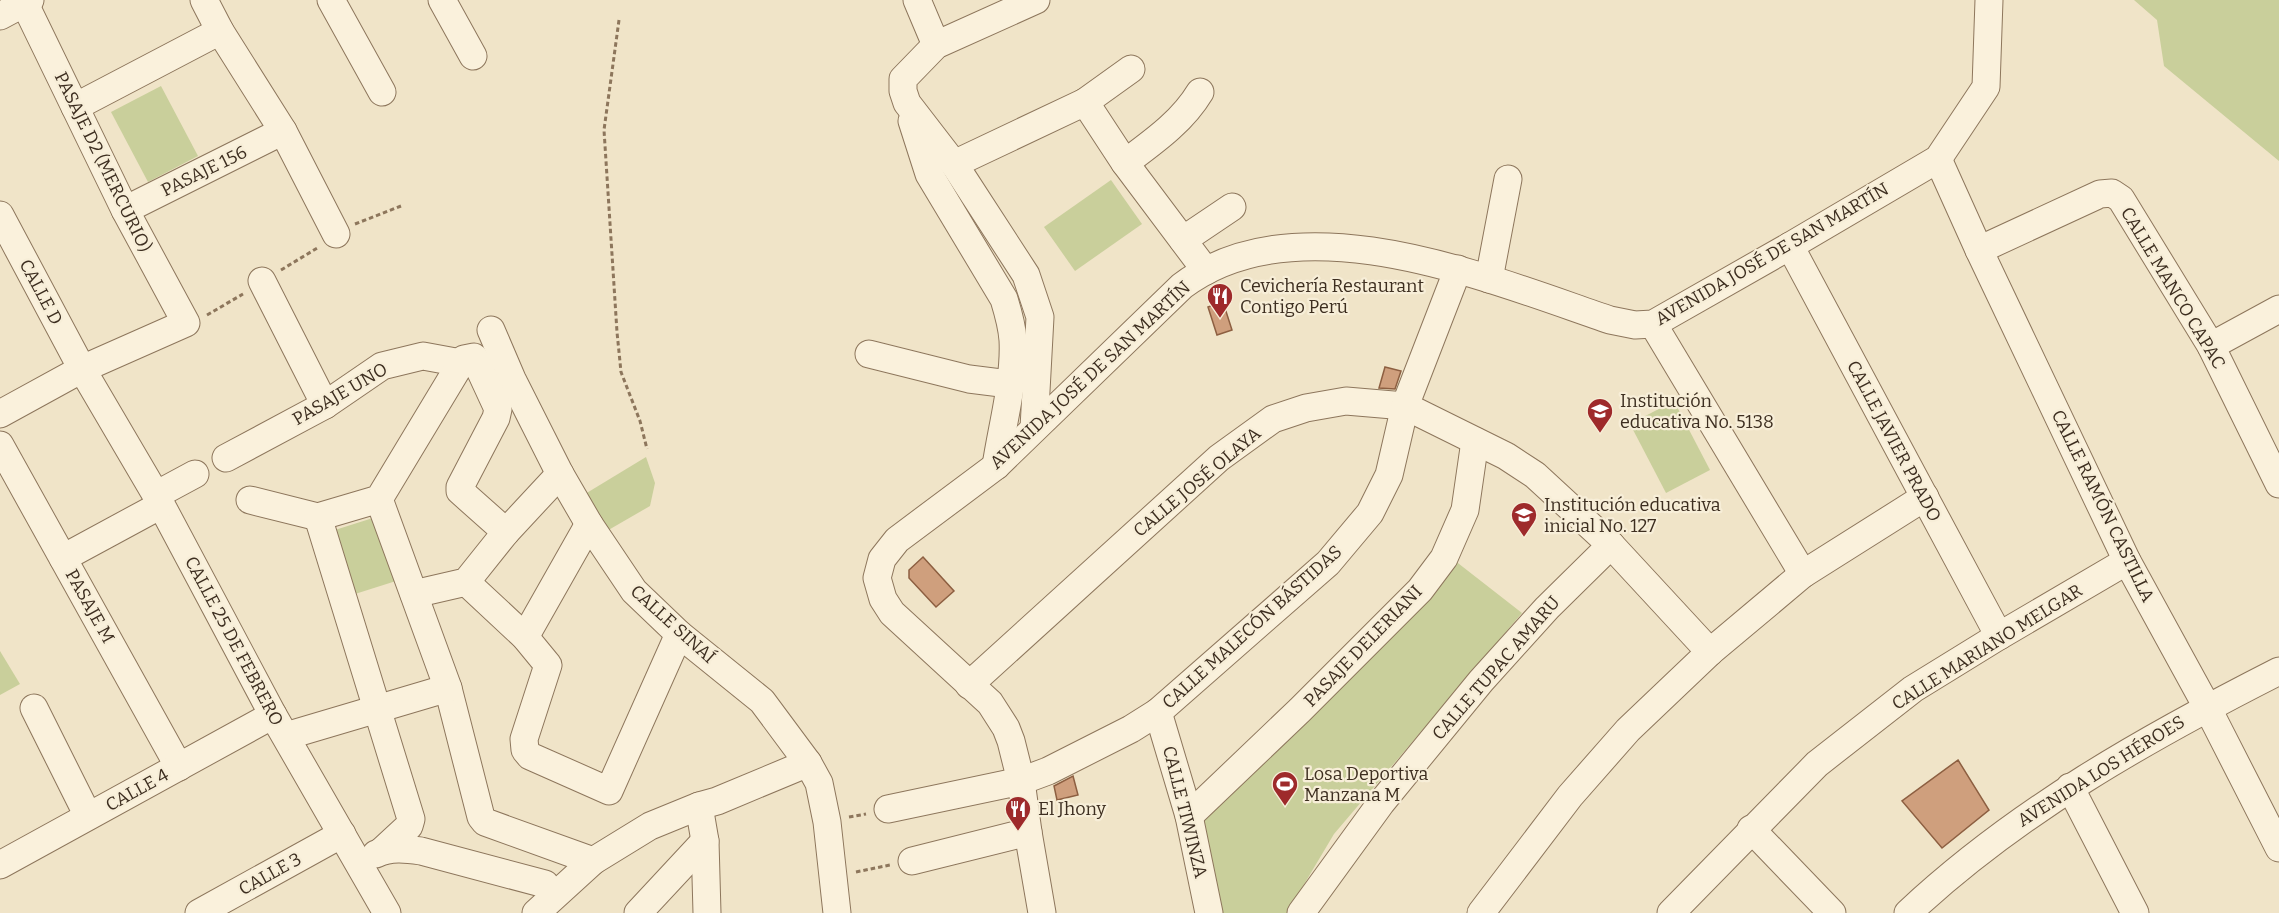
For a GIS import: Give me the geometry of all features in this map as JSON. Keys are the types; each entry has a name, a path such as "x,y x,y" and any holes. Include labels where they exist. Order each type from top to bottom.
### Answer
{"street":[{"path":"204,0 220,31 283,131 336,234"},
{"path":"331,0 382,92"},
{"path":"442,0 473,56"},
{"path":"917,0 936,45"},
{"path":"996,466 1009,384 1013,340 1004,298 928,174 903,91 903,80 936,45 1005,6 1036,0"},
{"name":"AVENIDA JOSÉ DE SAN MARTÍN","path":"1042,913 1021,781 1006,728 990,704 892,613 883,600 877,578 882,559 897,540 996,466 1169,297 1196,276 1222,263 1260,252 1310,247 1387,252 1458,269 1610,320 1635,325 1653,324 1938,159 1986,87 1989,0"},
{"path":"0,16 26,1"},
{"name":"PASAJE D2 (MERCURIO)","path":"26,1 125,210 186,323"},
{"path":"75,107 220,31"},
{"path":"954,164 1086,102 1131,69"},
{"path":"1125,163 1166,132 1191,107 1200,92"},
{"path":"1086,102 1125,163 1206,271"},
{"path":"907,103 954,164 1026,275 1041,317 1034,428"},
{"name":"PASAJE 156","path":"125,210 283,131"},
{"name":"CALLE RAMÓN CASTILLA","path":"1938,159 2127,561 2207,707 2279,848"},
{"path":"1489,279 1508,179"},
{"name":"CALLE MANCO CAPAC","path":"1979,250 2100,194 2112,193 2121,199 2211,346 2278,479"},
{"path":"1183,240 1232,207"},
{"name":"CALLE D","path":"0,215 82,369"},
{"name":"CALLE JAVIER PRADO","path":"1790,246 1999,636"},
{"name":"CALLE MALECÓN BÁSTIDAS","path":"888,809 1021,781 1048,771 1131,729 1158,711 1328,563 1370,513 1382,492 1389,475 1405,406 1458,269"},
{"path":"262,281 325,405"},
{"path":"2211,346 2279,309"},
{"path":"0,414 82,369 186,323"},
{"path":"1653,324 1803,574"},
{"name":"CALLE SINAÍ","path":"491,330 512,379 560,474 589,524 634,591 679,634 762,701 808,763 819,783 827,822 837,913"},
{"path":"869,354 969,379 1009,384"},
{"name":"PASAJE UNO","path":"226,458 325,405 382,366 423,356 461,363 464,359 474,357 498,409 496,418 460,491 506,532"},
{"path":"250,500 318,517 379,500 461,363"},
{"name":"CALLE 25 DE FEBRERO","path":"82,369 158,500 342,834 370,857 387,913"},
{"name":"CALLE JOSÉ OLAYA","path":"969,685 1219,458 1273,419 1306,408 1346,401 1405,406 1506,456 1535,475 1611,545 1710,652"},
{"name":"PASAJE DELERIANI","path":"1189,816 1300,710 1420,590 1444,558 1465,510 1475,441"},
{"name":"PASAJE M","path":"0,445 179,767"},
{"path":"63,558 158,500 195,474"},
{"path":"414,594 466,582 506,532 560,474"},
{"path":"1487,911 1570,796 1628,730 1710,652 1803,574 1925,497"},
{"path":"379,500 448,688 483,820 593,861"},
{"path":"318,517 411,819 410,826 370,857"},
{"path":"525,637 589,524"},
{"name":"CALLE TUPAC AMARU","path":"1310,910 1381,803 1481,681 1547,608 1611,545"},
{"name":"CALLE MARIANO MELGAR","path":"1671,913 1817,764 1913,690 1999,636 2127,561"},
{"path":"466,582 525,637 548,665 524,739 525,750 530,756 609,791 679,634"},
{"name":"AVENIDA LOS HÉROES","path":"1908,913 2004,832 2070,787 2207,707 2279,671"},
{"name":"CALLE 4","path":"0,865 179,767 280,725 378,708 448,688"},
{"path":"34,708 88,816"},
{"name":"CALLE TIWINZA","path":"1158,711 1189,816 1209,913"},
{"path":"536,913 593,861 650,826 808,763"},
{"path":"2070,787 2135,913"},
{"path":"699,806 705,841 706,913"},
{"path":"1751,829 1832,913"},
{"path":"912,861 1028,832"},
{"name":"CALLE 3","path":"199,913 342,834"},
{"path":"638,913 705,841"},
{"path":"370,857 401,848 421,851 545,884"}],"path":[{"path":"619,20 604,130 617,332 621,372 640,421 647,448"},
{"path":"186,323 216,312 336,234 359,222 401,206"},
{"path":"827,822 888,809"},
{"path":"833,876 912,861"}],"green space":[{"path":"2134,0 2279,0 2279,161 2164,66 2157,20"},
{"path":"161,86 198,156 148,182 111,112"},
{"path":"1111,180 1142,224 1075,271 1044,227"},
{"path":"1674,401 1710,470 1666,493 1630,424"},
{"path":"646,457 655,483 650,506 605,532 585,494"},
{"path":"376,517 396,581 355,594 335,530"},
{"path":"1454,560 1522,613 1334,834 1287,913 1219,913 1201,819"},
{"path":"0,651 20,684 0,695"}],"building":[{"name":"Cevichería Restaurant Contigo Perú","path":"1223,302 1232,330 1217,335 1208,307"},
{"path":"1385,367 1401,371 1395,389 1379,388"},
{"path":"923,557 954,591 936,607 909,578 909,570"},
{"path":"1958,760 1989,810 1942,848 1902,801"},
{"path":"1073,776 1078,795 1057,800 1054,786"}],"place":[{"name":"Cevichería Restaurant Contigo Perú","path":"1220,319"},
{"name":"Institución educativa No. 5138","path":"1600,434"},
{"name":"Institución educativa inicial No. 127","path":"1524,538"},
{"name":"Losa Deportiva Manzana M","path":"1285,807"},
{"name":"El Jhony","path":"1018,832"}]}
